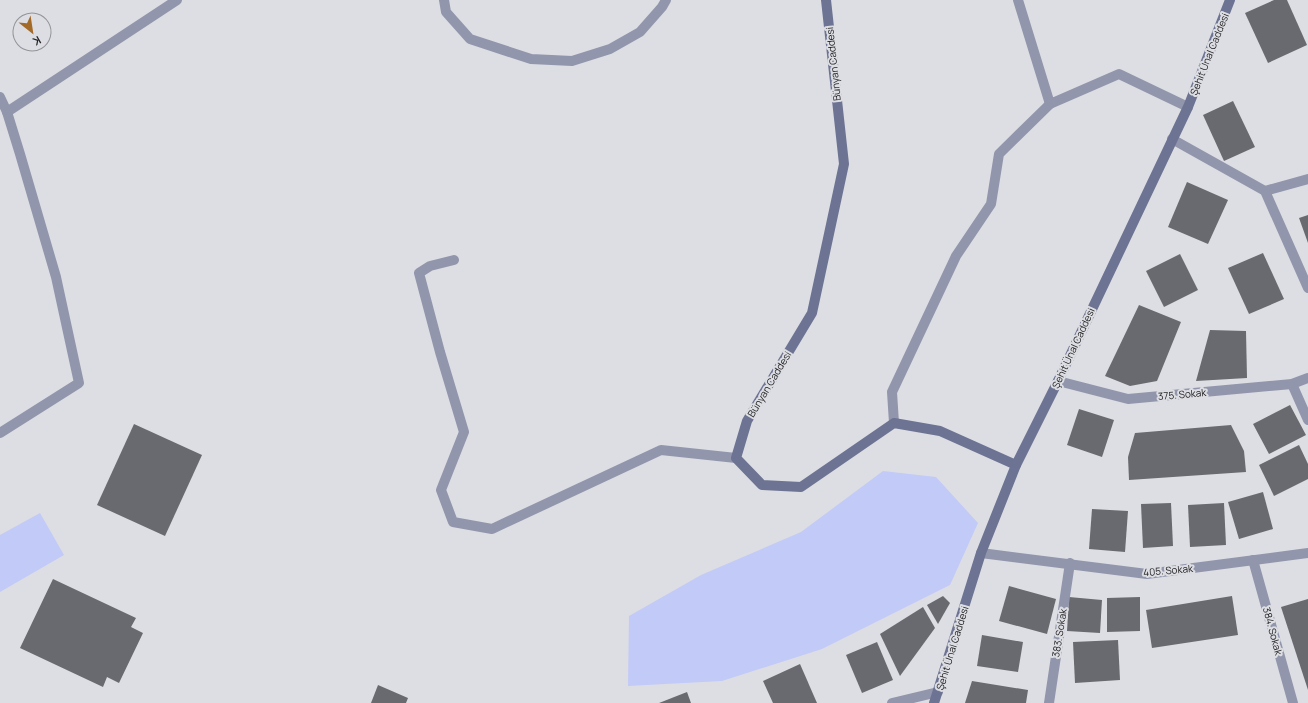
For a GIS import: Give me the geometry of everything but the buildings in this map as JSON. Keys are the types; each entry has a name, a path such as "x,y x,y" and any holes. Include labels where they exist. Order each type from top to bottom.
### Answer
{"street":[{"path":"7,112 177,0"},
{"path":"444,0 446,12 470,39 531,59 572,61 610,49 640,32 666,0"},
{"name":"Bünyan Caddesi","path":"736,458 747,421 812,313 844,164 826,0"},
{"path":"1018,0 1050,104"},
{"name":"Şehit Ünal Caddesi","path":"934,703 981,553 1016,465 1058,381 1188,107 1230,0"},
{"path":"894,423 892,392 956,256 991,204 999,154 1050,104 1119,74 1188,107"},
{"path":"0,97 7,112 56,277 79,383 0,433"},
{"path":"1172,139 1265,191 1308,288"},
{"path":"1265,191 1308,179"},
{"path":"454,260 430,266 419,273 440,352 464,432 441,490 453,522 492,529 660,450 736,458 762,485 800,487 894,423 940,431 1016,465"},
{"name":"375. Sokak","path":"1058,381 1128,399 1292,384 1308,378"},
{"path":"1292,384 1308,420"},
{"name":"405. Sokak","path":"981,553 1070,563 1147,574 1308,552"},
{"name":"384. Sokak","path":"1253,560 1293,703"},
{"name":"383. Sokak","path":"1049,703 1070,563"},
{"path":"892,703 938,692"}],"shaded area":[{"path":"883,471 936,477 978,523 950,585 822,649 722,681 628,686 629,616 701,575 801,532"},
{"path":"40,513 64,555 0,592 0,535"}]}
